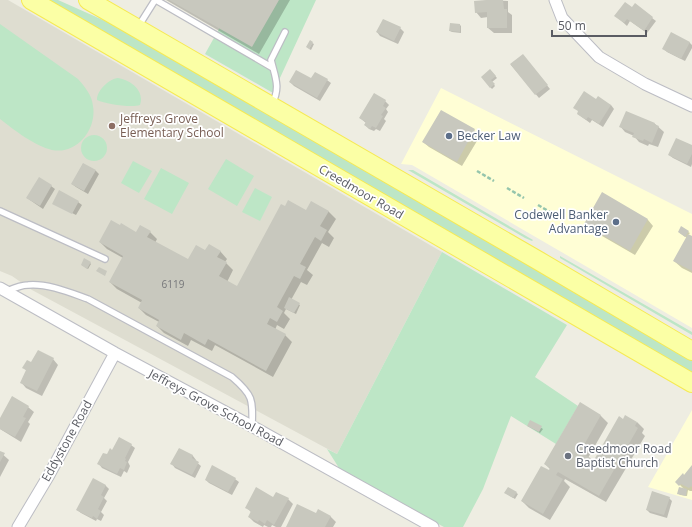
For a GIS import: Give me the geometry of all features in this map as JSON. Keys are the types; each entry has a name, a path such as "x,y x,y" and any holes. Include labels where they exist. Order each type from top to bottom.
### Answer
{"main road":[{"name":"Creedmoor Road","path":"31,0 692,383"},
{"path":"88,0 533,257 692,351"}],"street":[{"path":"555,0 562,18 599,57 645,84 692,106"},
{"name":"Jeffreys Grove School Road","path":"3,290 433,527"},
{"name":"Eddystone Road","path":"18,527 49,475 115,353"}],"lane":[{"path":"137,28 155,0 273,68"},
{"path":"271,106 276,96 277,79 271,60 285,32"},
{"path":"0,211 105,259"},
{"path":"3,290 29,284 41,285 75,294 88,299 232,377 243,386 252,399 252,427"}],"path":[{"path":"477,172 494,181"},
{"path":"507,188 524,198"},
{"path":"538,205 555,215"}],"shaded area":[{"name":"Jeffreys Grove Elementary School","path":"0,0 8,0 442,252 337,454 32,290 12,276 0,271"},
{"path":"48,0 58,0 121,28 692,359 692,373"},
{"path":"235,0 316,0 273,93 205,54"},
{"path":"0,24 78,79 88,91 93,106 92,123 83,138 77,144 70,148 61,150 45,148 25,137 0,119"},
{"path":"118,78 128,81 136,87 140,95 140,105 118,105 97,100 101,89 111,80"},
{"path":"441,88 692,214 692,328 412,165 401,164"},
{"path":"94,135 103,139 107,148 103,157 94,161 85,157 81,148 85,139"},
{"path":"226,159 254,176 237,206 208,189"},
{"path":"133,161 152,171 139,193 121,183"},
{"path":"161,168 189,183 172,214 144,199"},
{"path":"408,170 413,170 533,240 532,241 525,238"},
{"path":"255,188 272,197 260,221 242,212"},
{"path":"442,252 567,325 535,377 578,406 556,444 511,416 483,489 463,527 444,527 345,474 339,468 327,449 337,454"},
{"path":"560,256 692,332 692,335 560,258"},
{"path":"692,410 692,500 648,487"}],"building":[{"path":"169,0 279,0 252,47"},
{"path":"503,0 504,9 507,9 507,28 487,28 487,12 475,13 474,1"},
{"path":"625,2 632,7 635,3 653,17 644,31 627,19 624,23 614,16"},
{"path":"383,19 401,27 394,41 376,32"},
{"path":"450,23 460,24 460,32 449,31"},
{"path":"671,32 690,42 681,59 662,49"},
{"path":"310,40 313,42 309,49 306,47"},
{"path":"523,54 548,85 535,95 510,64"},
{"path":"490,69 496,76 491,80 495,84 490,88 481,77"},
{"path":"296,70 311,78 315,72 328,79 317,98 289,82"},
{"path":"584,91 596,99 598,96 611,105 599,124 588,117 586,120 577,114 578,111 573,108"},
{"path":"374,93 386,100 383,106 386,108 381,115 383,116 376,128 372,126 370,129 364,125 366,122 359,118"},
{"name":"Becker Law","path":"441,110 475,129 457,162 422,142"},
{"path":"626,111 659,126 652,143 644,139 643,141 632,137 634,133 619,127"},
{"path":"676,138 692,145 692,154 687,164 668,155"},
{"path":"83,163 96,170 84,191 71,184"},
{"path":"39,177 52,185 40,206 26,198"},
{"path":"59,190 79,201 72,214 52,204"},
{"name":"Codewell Banker Advantage","path":"602,192 648,219 630,251 584,224"},
{"path":"288,200 306,210 311,201 329,211 320,226 327,230 321,241 315,237 300,264 306,267 300,279 294,276 277,307 283,311 277,322 270,318 267,324 286,334 266,371 208,339 205,345 184,333 181,340 156,326 159,320 138,308 142,300 109,282 123,256 99,242 111,220 120,225 121,223 136,232 140,225 151,231 147,237 188,259 196,245 205,250 209,244 221,251 217,257 227,262 219,276 237,286 281,204 285,206"},
{"path":"681,226 689,231 685,237 678,232"},
{"path":"688,234 692,236 692,271 673,261"},
{"path":"84,258 91,262 87,269 81,265"},
{"path":"99,267 107,271 105,276 96,271"},
{"path":"289,297 300,303 294,313 284,308"},
{"path":"38,350 54,358 37,391 20,383 26,370 22,368 27,360 31,362"},
{"path":"12,396 29,406 23,417 26,418 15,437 0,429 0,418"},
{"name":"Creedmoor Road Baptist Church","path":"580,402 601,415 580,452 594,460 619,416 623,419 625,415 637,422 635,426 638,428 599,496 558,472 556,475 563,479 543,514 521,501 541,466 549,470 550,468 544,464"},
{"path":"530,420 542,426 539,432 527,426"},
{"path":"119,437 132,444 125,458 125,461 127,462 124,470 120,468 117,474 97,464 103,453 107,454 110,448 112,450"},
{"path":"179,448 193,455 192,458 199,462 192,475 170,464"},
{"path":"0,451 5,453 0,462"},
{"path":"212,465 236,478 228,492 205,480"},
{"path":"692,465 692,487 691,486 689,488 681,484 679,486 675,482 683,473 684,475"},
{"path":"93,478 106,485 101,495 104,497 98,509 101,511 97,519 76,510"},
{"path":"256,487 273,497 276,492 289,498 274,525 267,520 265,524 259,520 258,522 248,517 251,511 245,508"},
{"path":"508,487 517,492 513,498 504,493"},
{"path":"679,487 687,489 686,496 677,494"},
{"path":"652,491 670,497 664,515 646,510"},
{"path":"297,504 316,513 318,509 331,516 325,527 286,527"}],"place":[{"name":"Jeffreys Grove Elementary School","path":"112,126"},
{"name":"Becker Law","path":"449,136"},
{"name":"Codewell Banker Advantage","path":"616,222"},
{"name":"Creedmoor Road Baptist Church","path":"568,456"}]}
